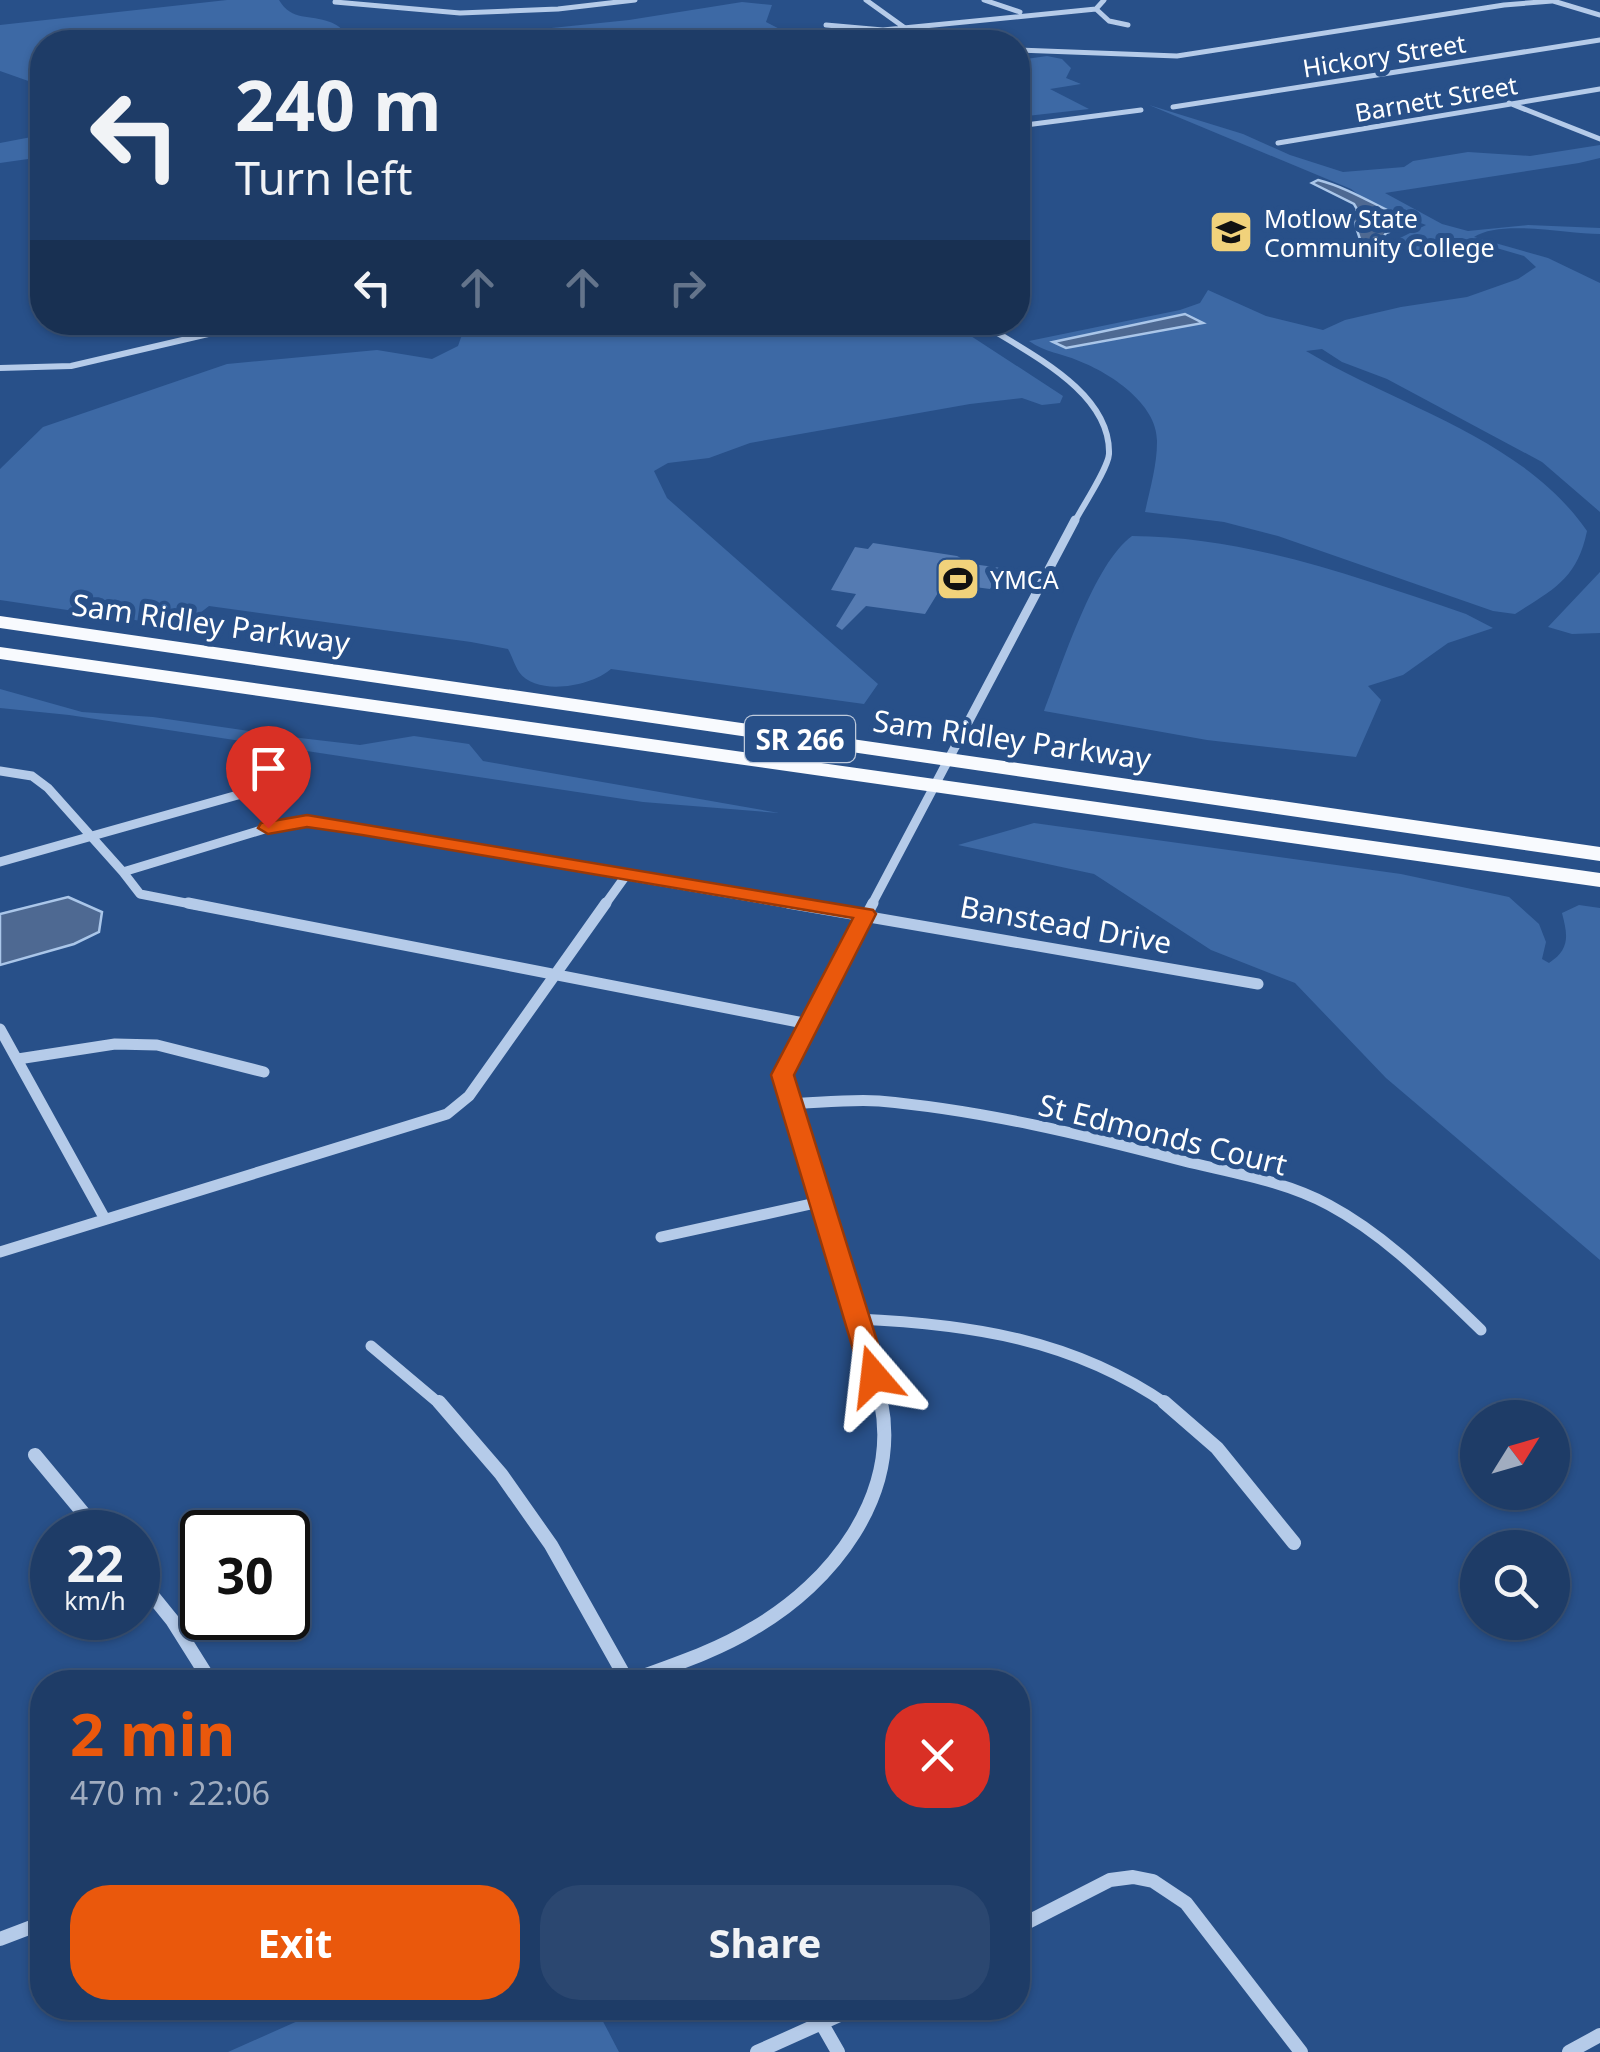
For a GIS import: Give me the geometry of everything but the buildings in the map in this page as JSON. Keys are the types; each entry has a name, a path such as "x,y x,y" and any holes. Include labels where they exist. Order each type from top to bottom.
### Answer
{"main road":[{"name":"Sam Ridley Parkway","path":"0,622 1600,854"},
{"name":"Sam Ridley Parkway","path":"0,653 1600,880"}],"street":[{"path":"335,2 438,12 558,9 632,0"},
{"path":"866,0 910,30"},
{"path":"984,0 1026,14"},
{"path":"826,25 905,28 1096,9 1104,0"},
{"path":"1030,51 1177,56 1551,0 1600,15"},
{"path":"438,12 442,1"},
{"path":"1096,9 1109,21 1128,25"},
{"name":"Hickory Street","path":"1173,107 1600,40"},
{"name":"Barnett Street","path":"1278,143 1600,88"},
{"path":"1508,102 1600,139"},
{"path":"1030,124 1140,110"},
{"path":"0,368 71,366 204,335"},
{"path":"660,1670 710,1651 767,1621 812,1586 847,1544 874,1494 885,1435 874,1376 782,1075 1109,456 1100,414 1062,376 1000,335"},
{"path":"0,771 32,776 48,788 140,894 809,1024"},
{"path":"0,862 291,780"},
{"name":"Banstead Drive","path":"122,872 268,828 307,821 1258,984"},
{"path":"0,1252 447,1114 469,1096 627,874"},
{"path":"0,1028 105,1219"},
{"path":"18,1058 116,1044 157,1046 264,1072"},
{"name":"St Edmonds Court","path":"788,1104 875,1101 941,1109 1141,1149 1280,1185 1329,1205 1370,1232 1418,1270 1481,1330"},
{"path":"661,1237 820,1202"},
{"path":"857,1319 985,1327 1049,1342 1094,1359 1162,1398 1208,1439 1294,1543"},
{"path":"371,1346 433,1396 501,1474 551,1544 621,1670"},
{"path":"34,1454 81,1510"},
{"path":"160,1605 203,1670"},
{"path":"1030,1920 1110,1880 1132,1878 1153,1882 1186,1903 1301,2052"},
{"path":"0,1939 30,1928"},
{"path":"758,2052 830,2020"},
{"path":"822,2024 838,2052"},
{"path":"1570,2052 1600,2034"}],"shaded area":[{"path":"227,0 279,0 296,15 330,22 343,30 30,30 30,82 0,71 0,25"},
{"path":"742,2 772,5 766,22 782,30 533,30"},
{"path":"1030,58 1062,59 1071,68 1066,78 1081,84 1050,89 1089,109 1030,116"},
{"path":"1149,105 1243,134 1343,172 1404,167 1413,161 1468,152 1530,156 1600,145 1600,158 1579,163 1385,193 1442,224 1468,231 1528,225 1600,228 1600,234 1500,229 1474,237 1548,258 1600,283 1600,512 1542,462 1387,379 1342,362 1322,349 1306,351 1494,448 1560,499 1587,531 1577,561 1562,581 1515,614 1493,611 1278,536 1224,522 1145,512 1157,451 1150,415 1130,392 1104,373 1029,341 1180,310 1200,303 1208,290 1266,316 1323,330 1345,320 1401,307 1467,297 1518,279 1536,267 1524,256 1462,238 1452,238 1459,245 1407,254 1400,238 1426,225 1372,205 1351,189"},
{"path":"30,137 30,159 0,163 0,143"},
{"path":"1318,180 1416,223 1386,233 1374,252 1358,251 1360,239 1353,218 1357,209 1312,183"},
{"path":"1185,314 1203,323 1066,348 1053,342"},
{"path":"462,335 969,335 1063,396 1060,403 1042,405 1022,398 970,404 750,443 709,458 668,463 654,471 667,498 878,684 864,704 611,669 578,684 551,687 527,680 508,649 471,642 209,606 182,627 0,600 0,469 43,427 227,364 377,350 432,359 458,346"},
{"path":"1132,536 1218,543 1260,551 1384,586 1466,614 1493,628 1448,643 1403,675 1368,686 1381,700 1356,757 1207,740 1044,711 1092,591 1118,549"},
{"path":"1600,572 1600,633 1572,634 1548,627"},
{"path":"0,689 82,712 153,717 283,736 360,745 414,736 469,744 483,761 779,813 643,802 69,715 0,708"},
{"path":"1034,823 1401,874 1509,897 1539,924 1546,942 1542,959 1549,963 1561,953 1566,941 1562,913 1579,905 1600,908 1600,1260 1386,1078 1295,983 1211,950 1094,874 958,845"},
{"path":"68,897 102,912 99,932 74,944 0,965 0,914"},
{"path":"300,2020 602,2020 619,2052 228,2052"}],"place":[{"name":"Motlow State Community College","path":"1231,232"},
{"name":"YMCA","path":"958,579"}],"route":[{"path":"268,828 307,821 866,914 782,1075 874,1376"}]}
